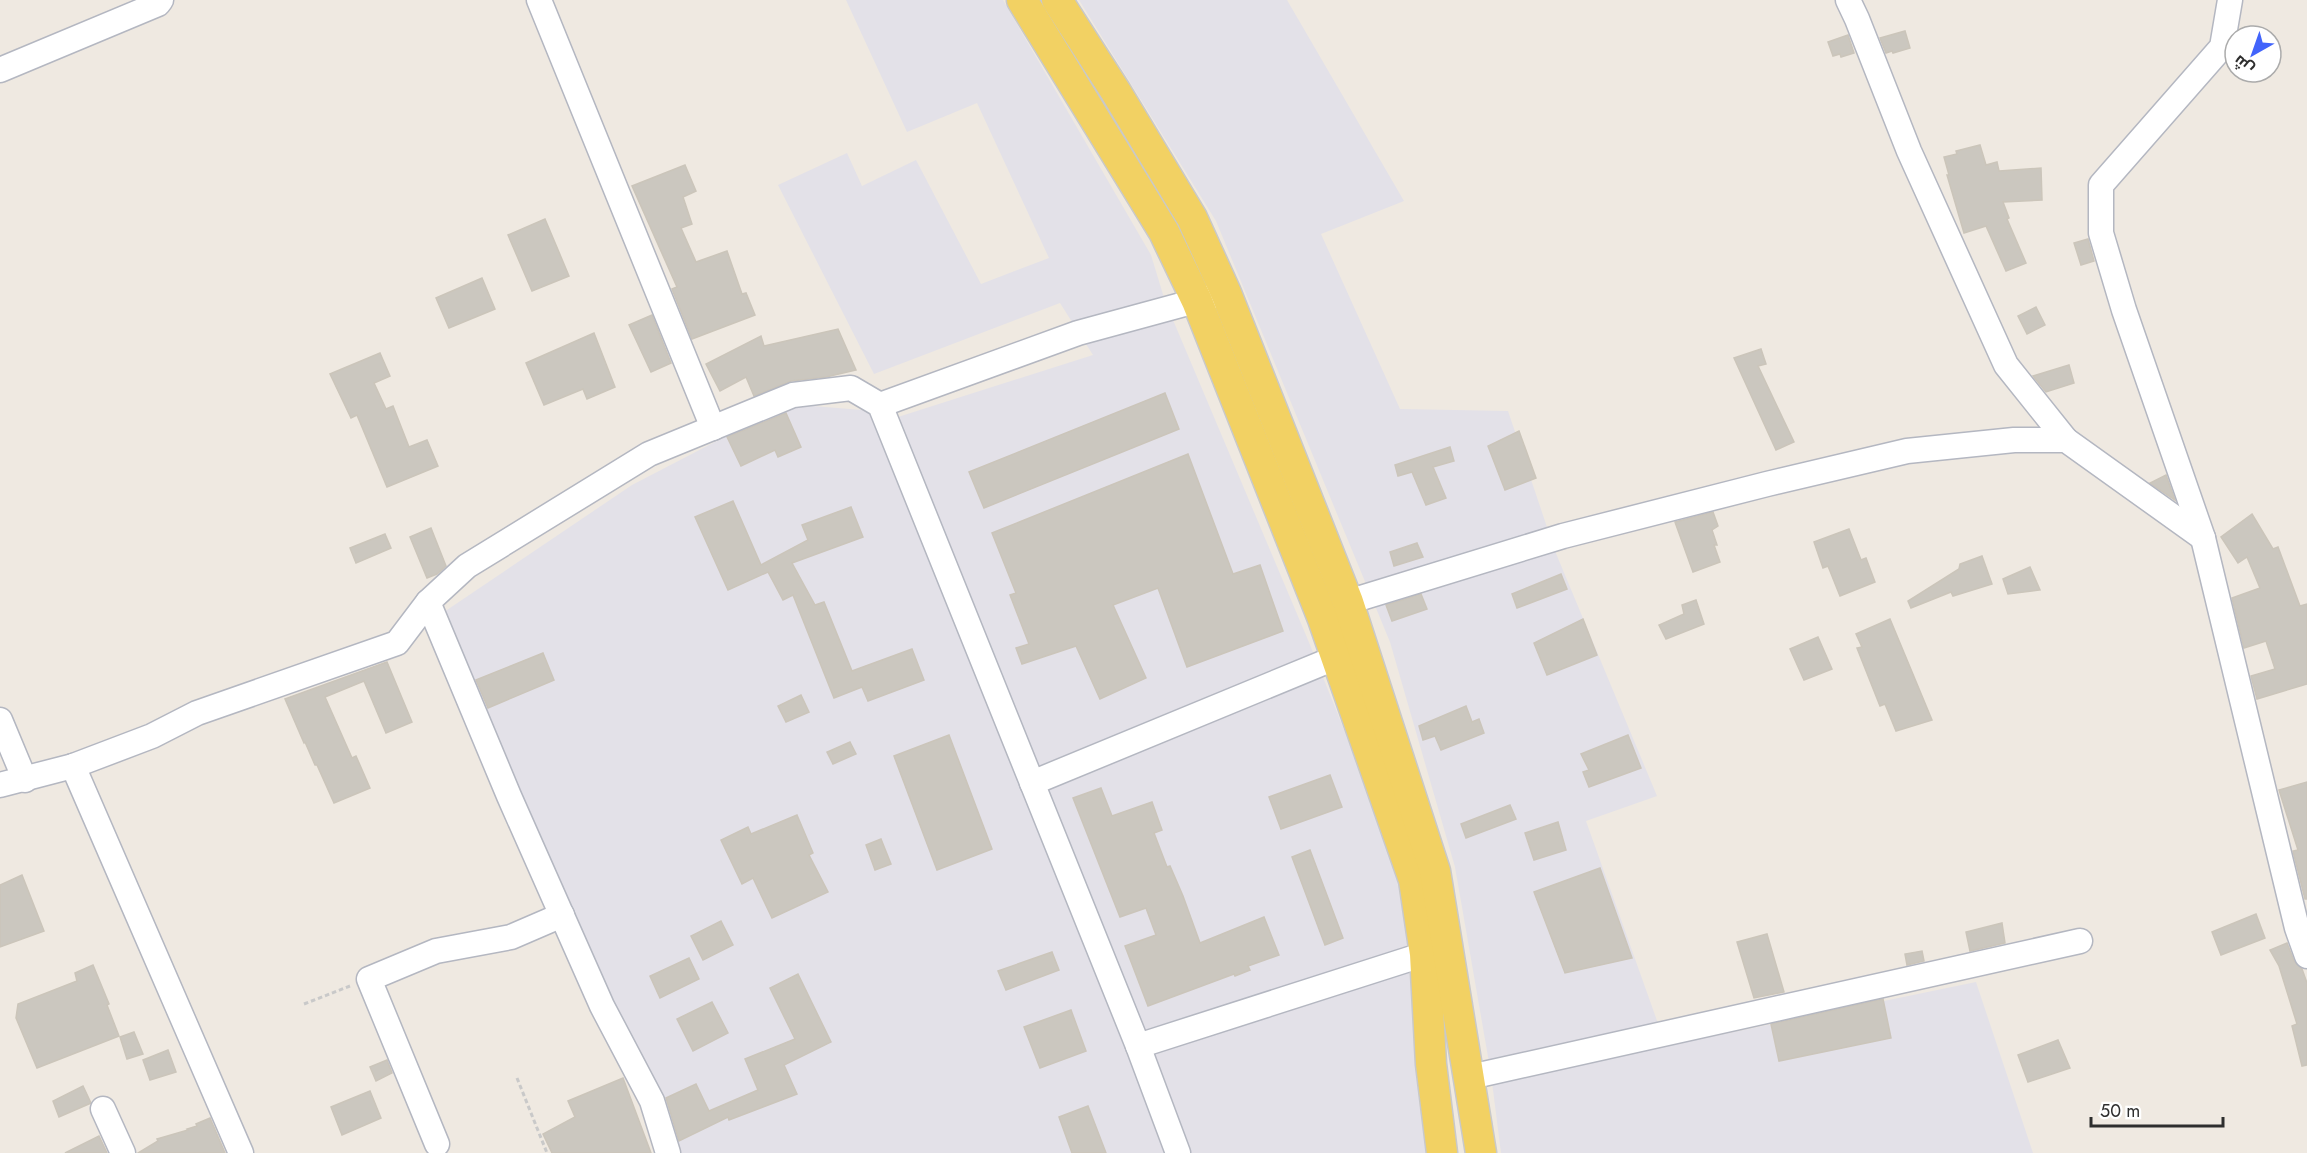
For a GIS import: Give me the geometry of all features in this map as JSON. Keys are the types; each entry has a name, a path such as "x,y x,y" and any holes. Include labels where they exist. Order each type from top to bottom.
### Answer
{"main road":[{"path":"1023,0 1164,232 1197,301 1323,619 1349,654 1435,871 1431,1065 1442,1153"},
{"path":"1057,0 1192,218 1226,293 1348,602 1349,654"},
{"path":"1164,232 1192,218"},
{"path":"1435,947 1470,1077 1481,1153"}],"street":[{"path":"0,70 158,4 161,0"},
{"path":"539,0 713,428"},
{"path":"1848,0 1909,151 2006,365 2066,440 2203,538"},
{"path":"2230,0 2222,47 2101,185 2101,233 2124,310 2203,538 2297,928 2307,956"},
{"path":"880,405 1078,333 1226,293"},
{"path":"0,785 73,766 152,736 197,712 397,643 428,602 467,566 639,460 793,395 851,388 880,405 1138,1046 1178,1153"},
{"path":"1348,602 1563,536 1906,451 2014,440 2066,440"},
{"path":"428,602 602,1006 651,1101 668,1153"},
{"path":"1032,783 1349,654"},
{"path":"0,720 25,780"},
{"path":"73,766 240,1153"},
{"path":"437,1144 369,979 436,951 511,937 562,915"},
{"path":"1470,1077 2080,941"},
{"path":"1138,1046 1435,947"},
{"path":"103,1109 123,1153"}],"path":[{"path":"304,1004 369,979"},
{"path":"517,1078 547,1153"}],"shaded area":[{"path":"846,0 1003,0 1151,255 1165,301 1308,640 1404,879 1450,1153 675,1153 444,612 632,485 788,404 862,410 898,417 1093,355 1060,303 874,374 778,185 847,153 862,186 916,160 981,284 1049,258 977,103 907,132"},
{"path":"1079,0 1287,0 1404,201 1321,234 1400,409 1508,411 1555,551 1657,796 1586,821 1666,1046 1976,982 2033,1153 1501,1153 1491,1074 1455,867 1390,642 1216,221"}],"building":[{"path":"1905,31 1910,48 1886,53 1880,38"},
{"path":"1848,35 1854,53 1841,57 1840,54 1833,56 1828,42"},
{"path":"1980,145 1986,165 1997,162 1999,171 2041,168 2042,200 2003,202 2009,218 2007,219 2026,263 2006,271 1986,226 1964,233 1947,175 1949,175 1944,157 1957,154 1956,151"},
{"path":"685,165 696,191 683,197 692,224 681,228 696,262 727,251 742,294 746,293 755,315 692,339 672,289 677,287 632,186"},
{"path":"545,219 569,276 532,291 508,235"},
{"path":"2088,239 2094,261 2081,265 2074,243"},
{"path":"482,278 495,309 449,328 436,298"},
{"path":"2036,307 2045,325 2027,334 2018,316"},
{"path":"652,315 671,363 651,372 629,325"},
{"path":"838,329 856,370 826,377 791,381 754,396 746,377 720,391 706,364 761,336 764,346"},
{"path":"594,333 615,387 587,399 583,389 544,405 526,363"},
{"path":"1761,349 1766,364 1758,366 1794,442 1776,450 1734,358"},
{"path":"380,353 390,376 374,383 386,409 393,406 409,447 427,440 438,466 387,487 357,415 351,418 330,374"},
{"path":"2069,365 2074,383 2046,392 2033,376"},
{"path":"1165,393 1179,429 984,508 969,472"},
{"path":"786,413 801,447 778,457 775,450 741,466 727,437"},
{"path":"1519,431 1536,478 1505,490 1488,446"},
{"path":"1450,447 1454,461 1433,467 1446,498 1426,505 1412,472 1398,476 1395,465"},
{"path":"1188,454 1233,574 1260,565 1283,631 1187,667 1158,588 1113,605 1146,678 1100,699 1076,646 1022,664 1016,648 1029,644 1010,595 1016,593 992,533"},
{"path":"2166,475 2175,500 2150,483"},
{"path":"733,501 761,565 808,540 802,525 851,507 863,537 792,563 815,605 824,602 852,671 912,649 924,680 868,701 862,687 834,698 793,595 783,600 768,572 728,590 695,517"},
{"path":"1713,512 1718,526 1712,530 1717,545 1714,545 1720,562 1693,572 1675,522"},
{"path":"2252,514 2273,549 2278,547 2300,606 2307,604 2307,684 2257,699 2251,676 2275,669 2266,641 2244,648 2232,598 2260,588 2247,557 2238,563 2221,537"},
{"path":"431,528 446,566 437,574 427,578 410,537"},
{"path":"1849,529 1861,560 1866,558 1875,582 1840,596 1828,566 1823,568 1814,542"},
{"path":"385,534 391,548 356,563 350,548"},
{"path":"1417,543 1423,557 1394,566 1390,552"},
{"path":"1982,556 1992,584 1953,596 1951,592 1911,608 1908,601 1959,569 1960,564"},
{"path":"2030,567 2040,590 2008,594 2003,579"},
{"path":"1561,574 1567,589 1517,608 1512,594"},
{"path":"1421,594 1427,609 1392,621 1386,605"},
{"path":"1696,600 1704,624 1666,639 1659,625 1684,614 1682,605"},
{"path":"1583,619 1597,655 1547,675 1534,643"},
{"path":"1890,619 1932,720 1896,731 1885,704 1880,706 1857,648 1862,647 1856,634"},
{"path":"1818,637 1832,669 1804,680 1790,649"},
{"path":"543,653 554,680 488,708 476,680"},
{"path":"387,662 412,722 386,733 364,681 325,697 352,758 356,756 370,788 334,803 285,699"},
{"path":"801,695 809,712 786,722 778,706"},
{"path":"1466,706 1472,722 1479,719 1484,733 1441,750 1435,736 1423,740 1419,726"},
{"path":"949,735 992,849 937,870 894,756"},
{"path":"1628,735 1641,768 1589,787 1583,772 1589,770 1581,754"},
{"path":"850,742 856,754 833,764 827,752"},
{"path":"1330,775 1342,807 1281,829 1269,797"},
{"path":"2307,782 2307,899 2305,899 2293,851 2298,850 2279,790"},
{"path":"1101,788 1112,816 1152,802 1162,830 1154,833 1167,867 1170,866 1183,896 1200,943 1264,917 1279,955 1248,966 1250,970 1235,976 1234,974 1148,1006 1125,946 1156,935 1146,908 1120,917 1073,798"},
{"path":"1510,805 1516,819 1466,838 1461,824"},
{"path":"797,815 813,853 809,855 828,892 772,918 753,878 742,884 721,840 748,827 751,834"},
{"path":"1558,822 1566,850 1534,860 1525,833"},
{"path":"881,839 891,864 875,870 866,845"},
{"path":"1310,850 1343,938 1325,945 1292,857"},
{"path":"1600,868 1632,958 1565,973 1534,892"},
{"path":"22,875 44,931 0,947 0,885"},
{"path":"2256,914 2265,938 2221,955 2212,932"},
{"path":"721,921 733,945 703,960 691,936"},
{"path":"2002,923 2005,943 1970,951 1966,932"},
{"path":"1767,934 1784,992 1754,998 1737,942"},
{"path":"2287,943 2307,983 2307,1065 2302,1066 2292,1026 2297,1024 2279,966 2270,950"},
{"path":"1922,951 1924,961 1907,965 1905,954"},
{"path":"1052,952 1059,970 1006,990 998,971"},
{"path":"689,958 699,979 660,998 650,976"},
{"path":"93,965 119,1036 37,1068 16,1018 18,1004 77,981 75,973"},
{"path":"798,974 831,1042 784,1065 797,1094 729,1120 728,1117 679,1141 666,1098 696,1084 709,1111 758,1090 745,1059 795,1039 770,988"},
{"path":"1883,999 1891,1038 1779,1061 1771,1024"},
{"path":"712,1002 728,1033 693,1051 677,1019"},
{"path":"1071,1010 1086,1051 1040,1068 1024,1027"},
{"path":"134,1032 143,1054 127,1059 120,1037"},
{"path":"2058,1040 2070,1068 2028,1082 2018,1055"},
{"path":"168,1050 176,1072 150,1080 143,1060"},
{"path":"387,1060 392,1073 376,1081 370,1067"},
{"path":"623,1078 651,1153 552,1153 543,1134 575,1117 568,1101"},
{"path":"83,1086 91,1103 59,1117 53,1101"},
{"path":"370,1091 381,1118 342,1135 331,1107"},
{"path":"1088,1106 1106,1153 1072,1153 1059,1117"},
{"path":"210,1118 225,1153 138,1153 158,1141 157,1139 188,1130"},
{"path":"99,1136 107,1153 65,1153"}]}
